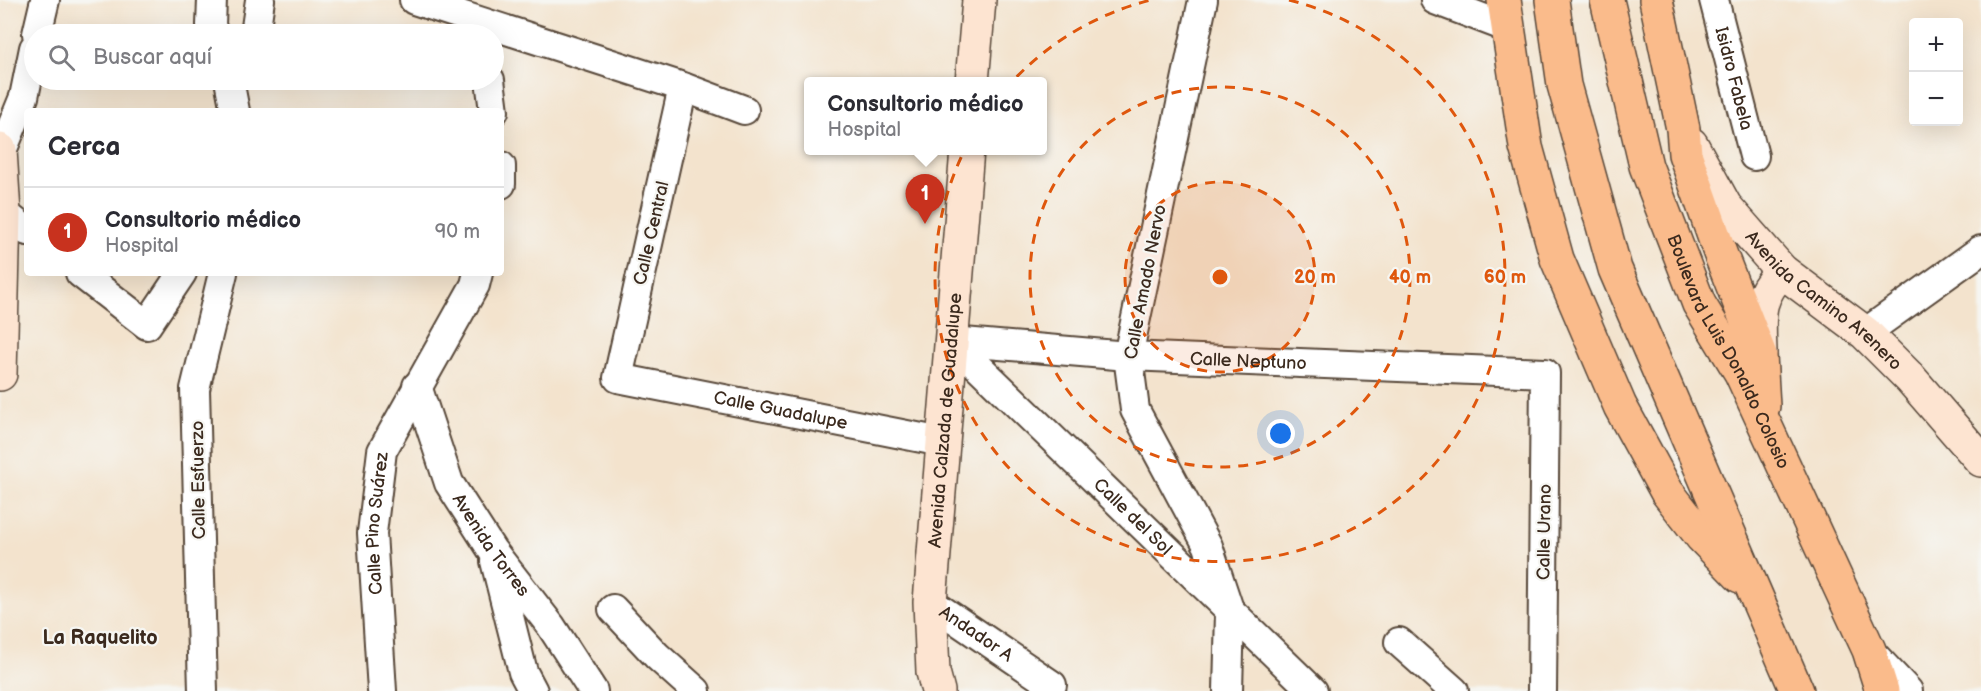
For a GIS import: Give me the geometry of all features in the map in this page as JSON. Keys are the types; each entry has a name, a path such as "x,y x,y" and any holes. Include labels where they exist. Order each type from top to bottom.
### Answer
{"highway":[{"path":"1552,0 1564,85 1615,270 1797,691"},
{"name":"Boulevard Luis Donaldo Colosio","path":"1607,0 1646,166 1700,304 1741,372 1869,650 1882,691"},
{"path":"1656,0 1689,165 1760,355 1762,420"},
{"path":"1505,14 1526,147 1557,259 1620,406 1667,492 1702,537 1753,588"}],"street":[{"path":"39,24 45,0"},
{"path":"211,24 212,0"},
{"path":"256,24 260,0"},
{"path":"414,0 500,24"},
{"path":"972,77 979,0"},
{"name":"Calle Amado Nervo","path":"1203,0 1128,356 1135,411 1208,546 1230,612 1228,691"},
{"path":"1436,0 1505,14"},
{"name":"Isidro Fabela","path":"1714,0 1754,156"},
{"path":"504,25 744,110"},
{"name":"Calle Central","path":"618,378 683,87"},
{"path":"0,374 15,222 1,151 25,90"},
{"path":"231,90 234,108"},
{"path":"243,108 246,90"},
{"path":"491,90 494,108"},
{"name":"Avenida Camino Arenero","path":"1683,129 1725,206 1782,272 1865,333 1910,378 1981,460"},
{"name":"Avenida Calzada de Guadalupe","path":"938,691 933,672 930,602 967,155"},
{"path":"1865,333 1981,250"},
{"path":"1760,355 1758,313 1761,298 1768,285 1782,272"},
{"path":"84,276 147,325 180,276"},
{"name":"Calle Pino Suárez","path":"382,691 372,532 382,451 475,285 477,276"},
{"name":"Calle Esfuerzo","path":"203,691 195,389 216,278"},
{"name":"Calle Neptuno","path":"952,341 1128,356 1545,373"},
{"name":"Calle del Sol","path":"952,341 1313,691"},
{"name":"Calle Urano","path":"1542,691 1545,373"},
{"name":"Calle Guadalupe","path":"618,378 942,442"},
{"name":"Avenida Torres","path":"417,386 449,483 492,550 551,626 594,691"},
{"path":"492,550 523,672 533,691"},
{"name":"Andador A","path":"930,602 1052,685"},
{"path":"613,609 657,656 696,691"},
{"path":"1399,642 1454,691"},
{"path":"1869,650 1908,691"}],"place":[{"name":"Consultorio médico","path":"925,224"}],"district":[{"name":"La Raquelito","path":"100,637"}]}
